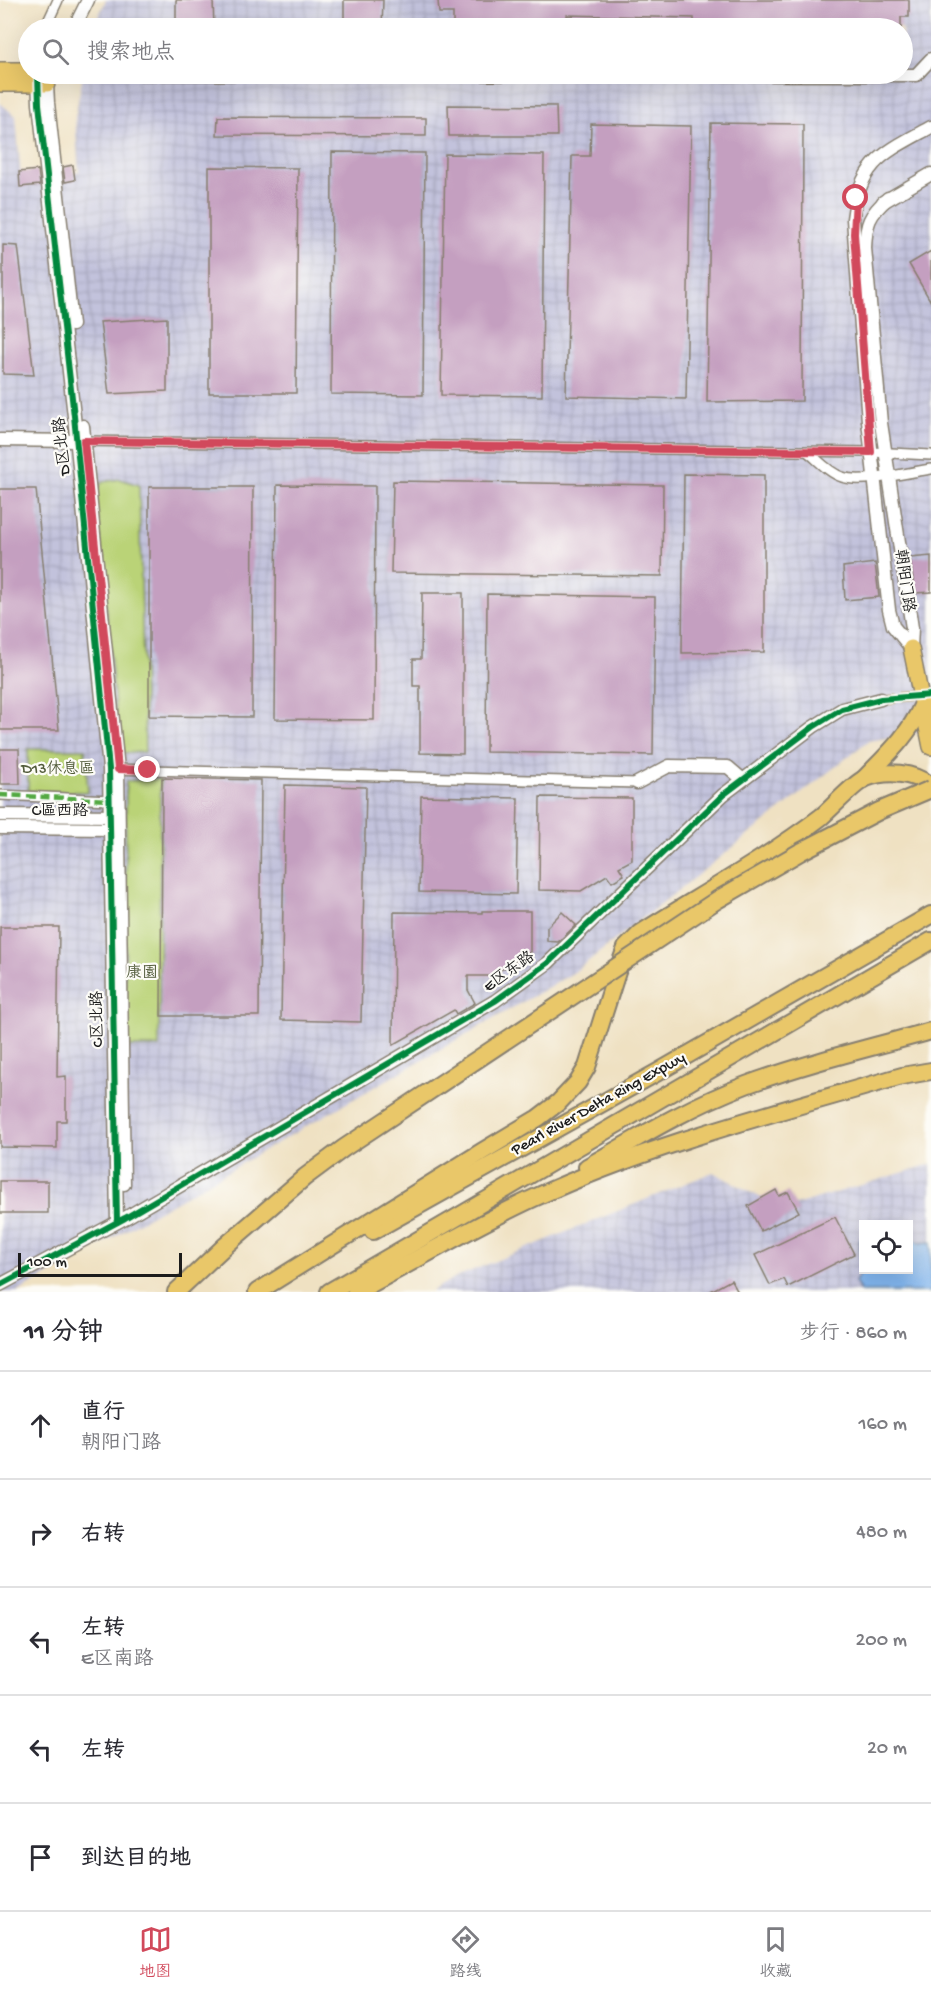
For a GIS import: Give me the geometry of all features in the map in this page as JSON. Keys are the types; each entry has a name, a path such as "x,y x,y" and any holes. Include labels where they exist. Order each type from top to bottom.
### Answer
{"highway":[{"path":"257,1292 538,1118 559,1102 578,1082 587,1067 626,948 641,933 822,816 902,739 913,725 922,706"},
{"path":"176,1292 297,1183 344,1148 717,900 800,852 931,788 924,780 908,775 888,773 864,778"},
{"name":"Pearl River Delta Ring Expwy","path":"265,1292 658,1072 931,915"},
{"name":"Pearl River Delta Ring Expwy","path":"329,1292 931,941"},
{"path":"356,1292 534,1198 690,1109 745,1085 807,1065 931,1031"},
{"path":"534,1198 627,1160 682,1141 902,1076 931,1071"}],"main road":[{"path":"0,70 18,70"},
{"path":"0,84 18,81"},
{"path":"910,648 931,747"}],"street":[{"path":"50,18 58,0"},
{"path":"79,18 88,0"},
{"path":"913,75 916,75 931,59"},
{"name":"D区北路","path":"44,84 113,769"},
{"name":"朝阳门路","path":"910,648 893,626 890,610 871,452 853,219 859,186 881,157 892,148 931,127"},
{"path":"853,219 931,174"},
{"name":"朝阳门路","path":"888,198 871,216 866,229 865,248 881,423 912,628 910,648"},
{"path":"0,440 931,454"},
{"path":"808,452 840,477 874,478 931,469"},
{"name":"E区东路","path":"0,1285 121,1220 495,1001 548,963 742,779 813,727 842,709 881,699"},
{"path":"113,769 637,783 669,766 728,767 742,779"},
{"path":"113,769 110,800 114,816"},
{"path":"113,769 114,816"},
{"path":"0,795 110,800"},
{"path":"0,815 114,816"},
{"name":"C区北路","path":"114,816 112,1058 121,1220"},
{"name":"C區西路","path":"0,828 115,829"}],"shaded area":[{"path":"106,0 931,0 931,731 868,741 573,973 18,1292 0,1292 0,103 16,116 21,180 79,172 75,118 81,84 913,84 913,18 98,18"},
{"path":"931,1164 931,1292 430,1292 454,1278 713,1172 782,1209"}],"green space":[{"path":"120,479 139,485 145,752 119,753 96,492 102,482"},
{"name":"D13休息區","path":"28,749 85,749 88,792 28,791"},
{"name":"康園","path":"160,779 159,1047 125,1047 126,781"}],"water":[{"path":"913,1239 919,1243 931,1242 931,1292 861,1292 855,1282 860,1274 913,1274"}],"building":[{"path":"176,0 213,0 214,18 176,18"},
{"path":"344,0 383,0 382,18 344,18"},
{"path":"438,0 909,0 909,17 901,18 694,18 567,15 567,18 453,18 453,13 439,13"},
{"path":"448,105 556,106 557,136 449,136"},
{"path":"218,117 426,118 426,136 217,135"},
{"path":"711,123 803,124 802,401 707,402"},
{"path":"591,124 691,126 686,399 566,396 572,156 590,156"},
{"path":"332,152 425,153 423,395 331,394"},
{"path":"445,154 544,155 542,396 441,395"},
{"path":"73,165 75,180 65,182 63,167"},
{"path":"209,167 298,168 296,393 209,393"},
{"path":"38,170 40,185 20,187 19,172"},
{"path":"3,245 18,246 34,375 3,374"},
{"path":"931,251 931,302 909,264"},
{"path":"167,318 167,391 109,394 100,322"},
{"path":"684,474 764,475 764,652 682,653"},
{"path":"393,481 663,485 662,576 391,573"},
{"path":"277,485 375,486 374,720 275,719"},
{"path":"149,487 253,487 252,717 149,716"},
{"path":"0,489 36,489 59,730 0,730"},
{"path":"931,556 931,592 915,593 910,558"},
{"path":"875,563 879,597 845,600 843,567"},
{"path":"422,593 463,593 463,754 420,753 420,686 413,686 413,659 421,659"},
{"path":"487,594 655,597 653,755 486,752"},
{"path":"0,749 19,749 20,784 0,784"},
{"path":"162,778 261,780 259,1016 161,1016"},
{"path":"285,785 366,787 361,1022 281,1020"},
{"path":"421,796 518,798 516,894 419,892"},
{"path":"540,797 632,798 632,860 619,867 624,875 612,882 607,875 581,891 539,890"},
{"path":"482,911 530,911 530,952 491,976 468,976 468,990 475,1003 456,1014 454,1010 393,1045 394,912 482,913"},
{"path":"562,912 576,925 558,942 547,941 547,927"},
{"path":"0,927 59,927 57,1077 66,1076 66,1121 57,1121 57,1148 0,1147"},
{"path":"0,1181 48,1181 48,1213 0,1213"},
{"path":"776,1190 779,1196 788,1192 799,1212 761,1231 748,1206"},
{"path":"835,1217 854,1254 788,1287 784,1279 770,1285 755,1255"},
{"path":"731,1280 738,1292 709,1292"}],"tunnel":[{"path":"881,699 931,695"}],"marked path":[{"path":"0,795 110,800"}],"cycle path":[{"path":"38,84 109,769 117,1222"},
{"path":"0,1285 125,1218 495,1001 548,963 723,795 813,727 842,709 881,699 931,695"}],"route":[{"path":"148,770 118,769 84,441 871,452 853,219 856,198"}]}
